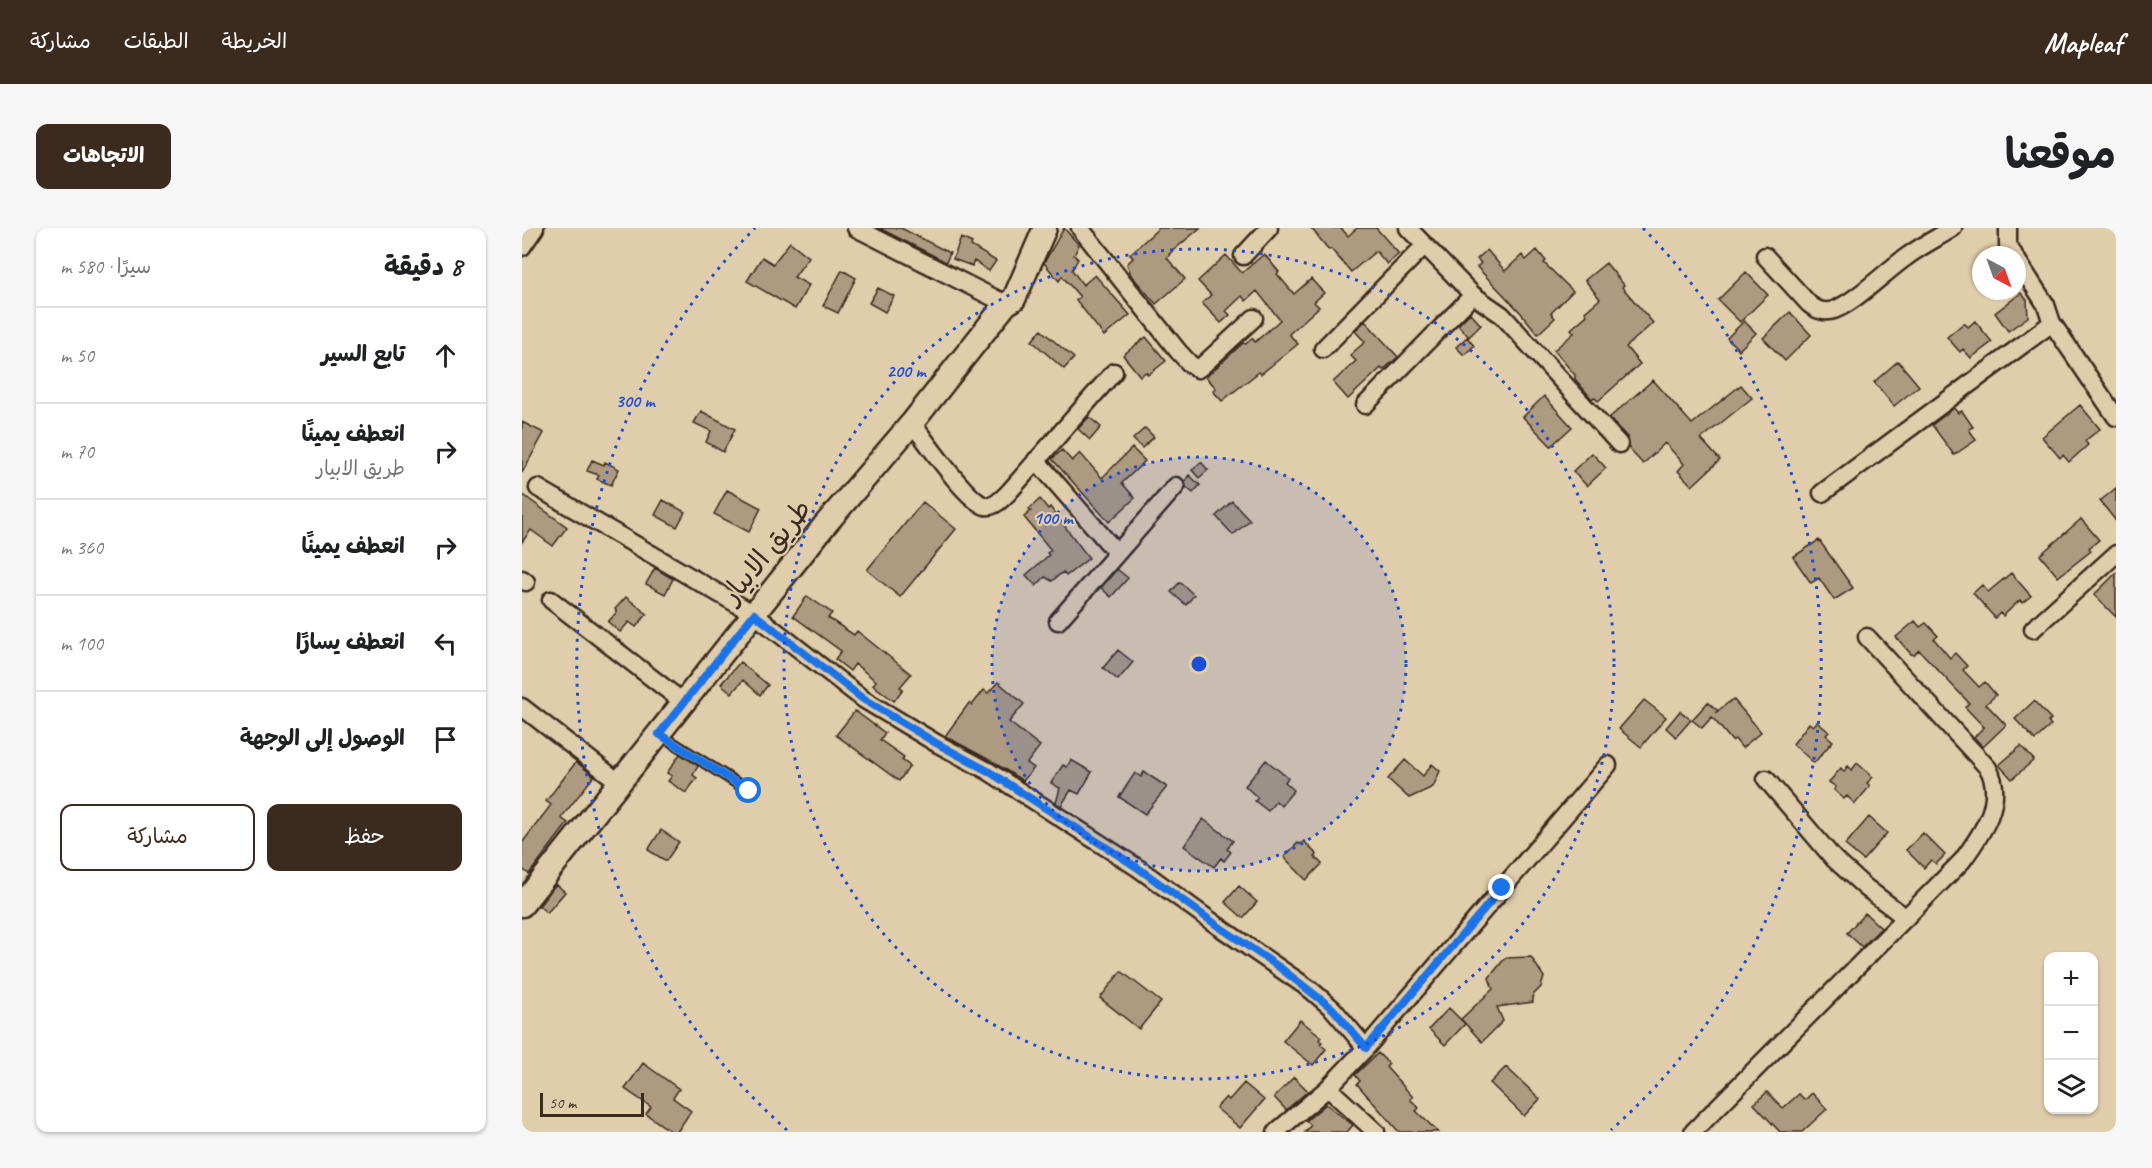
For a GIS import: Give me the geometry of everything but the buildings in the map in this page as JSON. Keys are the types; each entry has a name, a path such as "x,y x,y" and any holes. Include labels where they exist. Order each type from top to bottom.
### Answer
{"main road":[{"name":"طريق الابيار","path":"525,896 620,783 824,526 912,423 1006,304 1014,299 1045,228"}],"street":[{"path":"522,247 535,228"},
{"path":"856,228 1006,304"},
{"path":"1080,228 1178,351 1197,369 1254,318"},
{"path":"1243,256 1269,228"},
{"path":"1765,256 1809,304 1825,312 1848,302 1909,255 1953,228"},
{"path":"2008,228 2009,246"},
{"path":"1323,349 1418,234 1473,295 1502,315 1619,444"},
{"path":"2026,274 2046,305 2052,323 2116,417"},
{"path":"1365,405 1473,295"},
{"path":"1822,493 2052,323"},
{"path":"912,423 973,498 985,506 1000,502 1114,372"},
{"path":"1036,460 1117,553"},
{"path":"1058,621 1176,486"},
{"path":"538,488 754,614 863,699 1008,783 1138,868 1279,967 1333,1009 1366,1048"},
{"path":"2033,629 2116,554"},
{"path":"551,600 683,702"},
{"path":"1693,1132 1962,861 1975,843 1991,813 1995,795 1993,778 1988,768 1867,637"},
{"path":"522,706 620,783"},
{"path":"1276,1132 1329,1088 1366,1048 1608,765"},
{"path":"1766,779 1833,859 1906,918"},
{"path":"1329,1088 1376,1132"}],"lane":[{"path":"659,734 749,791"}],"route":[{"path":"749,791 659,734 754,614 863,699 988,771 1138,868 1279,967 1333,1009 1366,1048 1502,888"}]}
